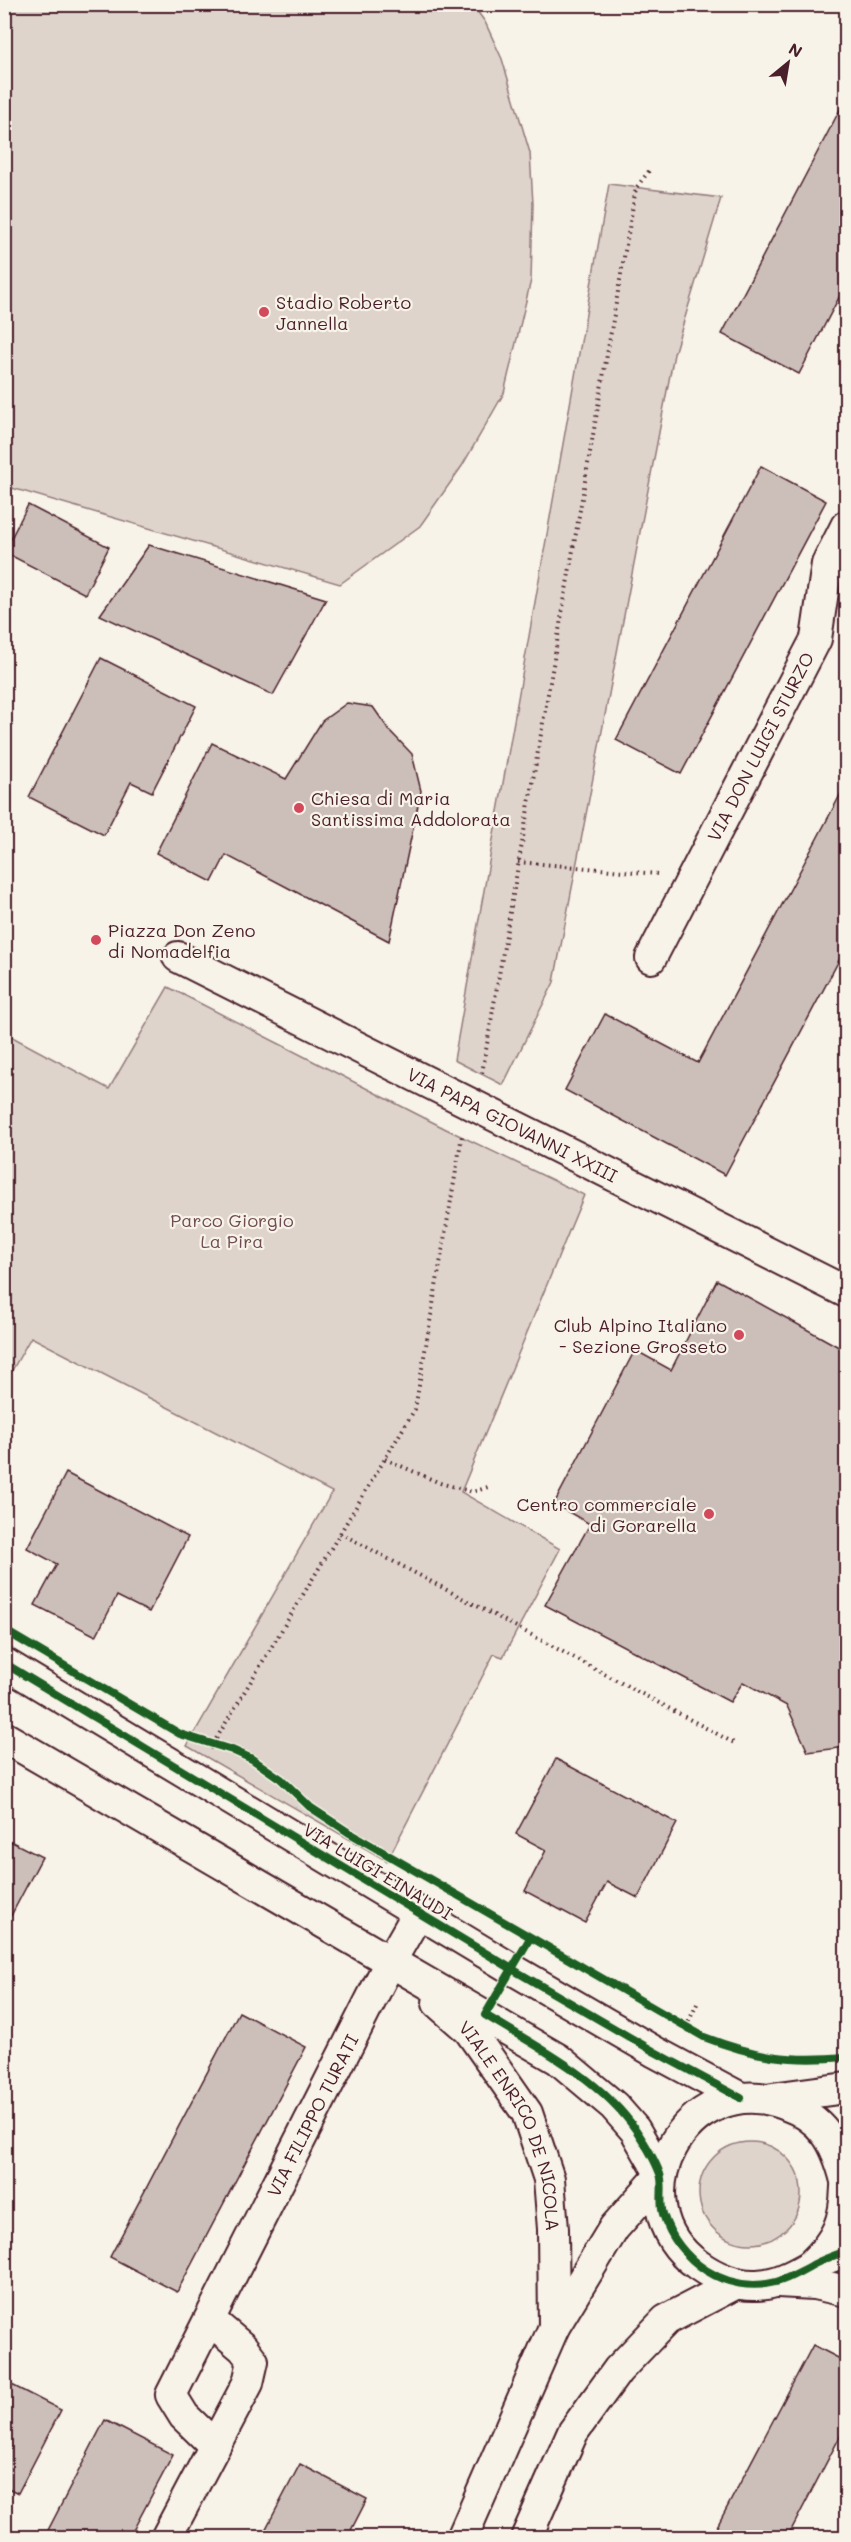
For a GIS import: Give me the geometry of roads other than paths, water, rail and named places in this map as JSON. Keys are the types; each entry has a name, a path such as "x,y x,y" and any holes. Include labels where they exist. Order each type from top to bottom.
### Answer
{"street":[{"name":"VIA DON LUIGI STURZO","path":"651,958 696,877 816,639 828,564 846,526"},
{"name":"VIA PAPA GIOVANNI XXIII","path":"178,957 846,1292"},
{"name":"VIA LUIGI EINAUDI","path":"5,1664 418,1913 655,2052 756,2098"},
{"path":"4,1737 558,2059 614,2106 635,2130 661,2175"},
{"name":"VIA FILIPPO TURATI","path":"215,2446 184,2416 171,2395 390,1962 418,1913"},
{"name":"VIALE ENRICO DE NICOLA","path":"390,1962 469,2030 527,2113 549,2179 553,2229 554,2327"},
{"name":"VIALE ENRICO DE NICOLA","path":"846,2088 756,2098 712,2106 688,2123 670,2147 661,2175 660,2205 669,2232 686,2256 710,2274 737,2283 756,2285 775,2282 846,2251"},
{"path":"756,2098 799,2109 823,2127 839,2152 846,2181"},
{"name":"VIALE ENRICO DE NICOLA","path":"462,2538 554,2327 614,2228 661,2175"},
{"name":"VIALE ENRICO DE NICOLA","path":"810,2266 826,2251 838,2233 846,2204"},
{"path":"775,2282 814,2284 846,2291"},
{"name":"VIALE ENRICO DE NICOLA","path":"526,2538 573,2432 618,2370 666,2320 737,2283"},
{"path":"166,2538 248,2383 254,2361 243,2348 210,2320"}],"place":[{"name":"Stadio Roberto Jannella","path":"264,312"},
{"name":"Chiesa di Maria Santissima Addolorata","path":"299,808"},
{"name":"Piazza Don Zeno di Nomadelfia","path":"96,940"},
{"name":"Club Alpino Italiano - Sezione Grosseto","path":"739,1335"},
{"name":"Centro commerciale di Gorarella","path":"709,1514"}],"park label":[{"name":"Parco Giorgio La Pira","path":"232,1230"}]}
